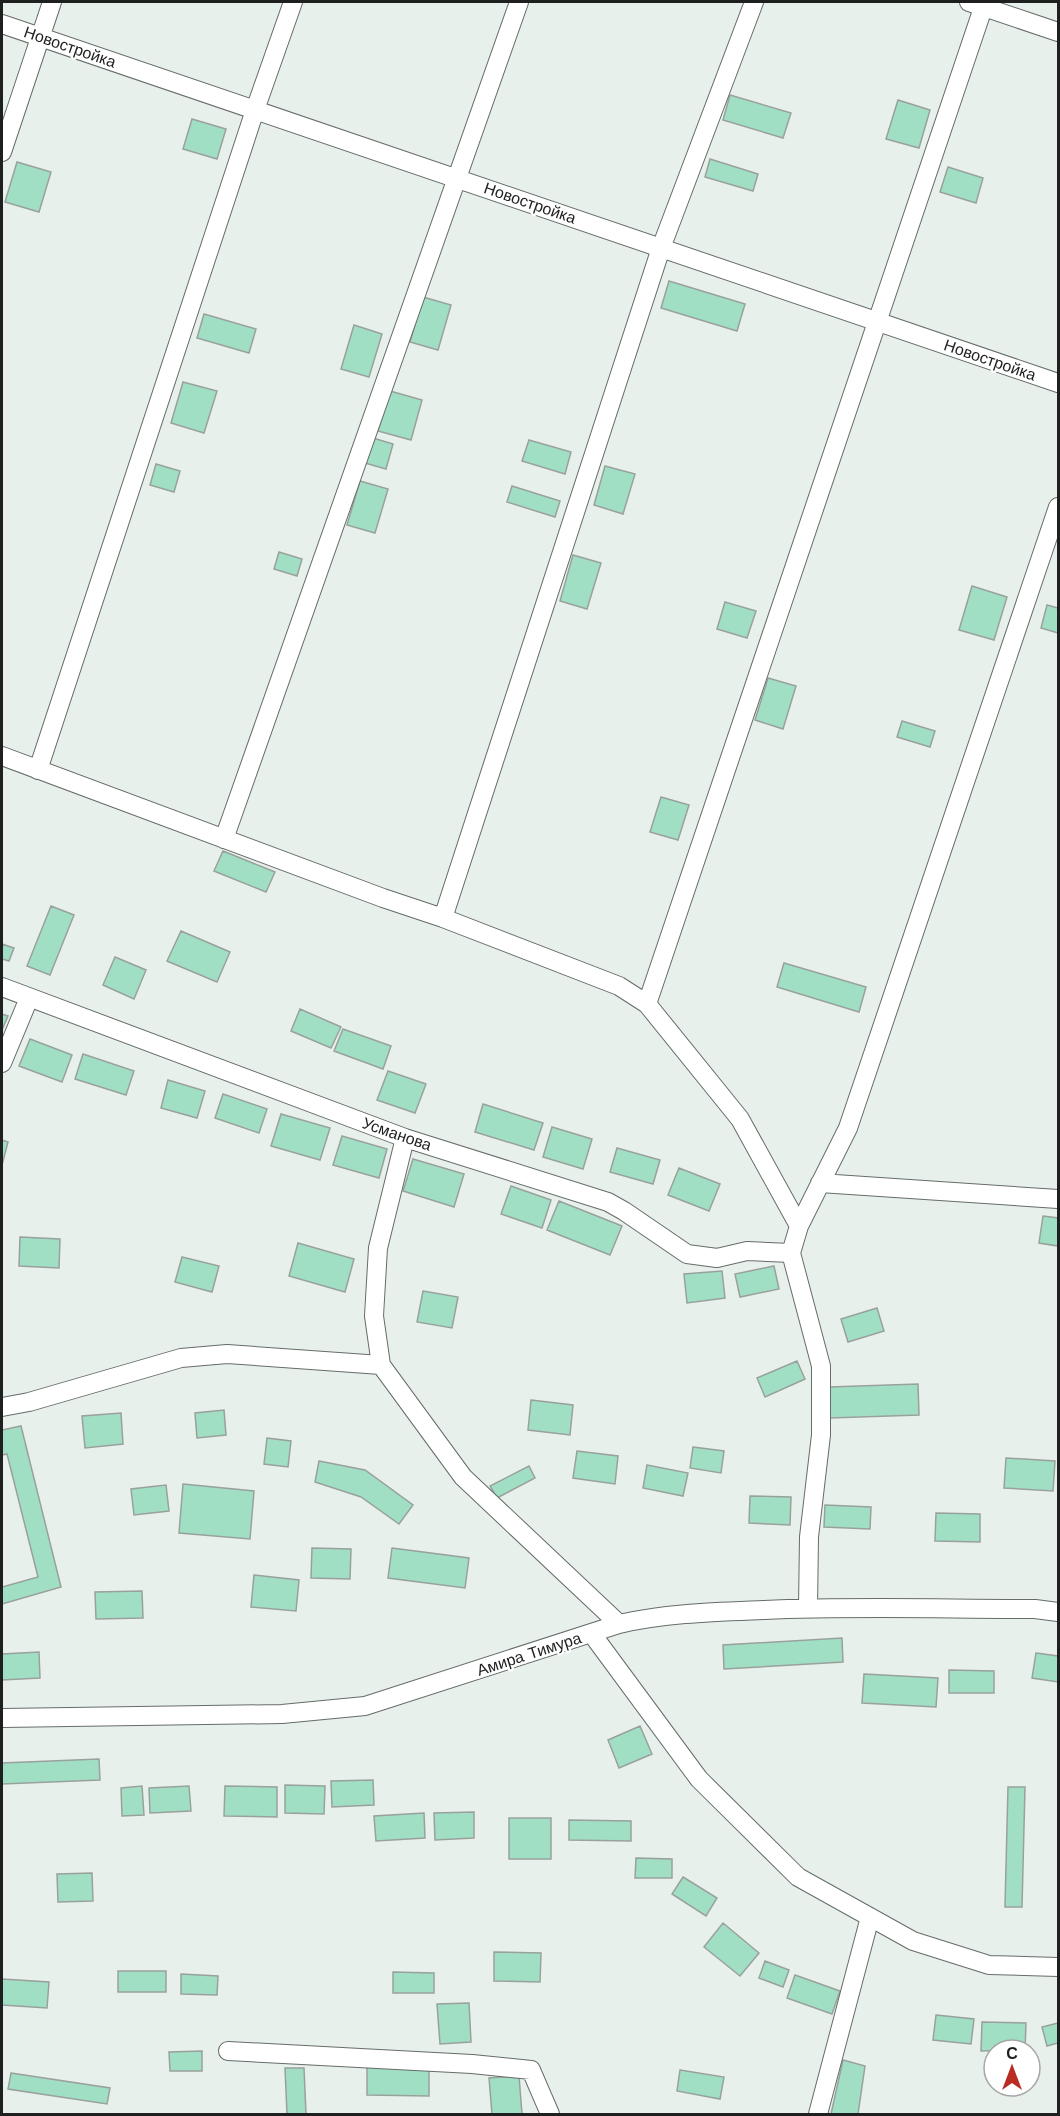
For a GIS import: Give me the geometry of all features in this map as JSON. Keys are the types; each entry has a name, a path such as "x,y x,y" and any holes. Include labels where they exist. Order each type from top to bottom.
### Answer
{"street":[{"path":"2,152 52,2"},
{"path":"38,770 255,110 293,2"},
{"path":"224,839 519,2"},
{"path":"443,918 661,248 754,2"},
{"path":"647,1004 877,321 979,3 1059,32"},
{"name":"Новостройка","path":"2,24 1059,383"},
{"path":"808,1608 809,1537 821,1435 821,1366 791,1253 799,1226 848,1128 1059,507"},
{"path":"2,756 383,898 443,918 619,986 647,1004 740,1119 799,1226"},
{"name":"Усманова","path":"2,987 405,1138 608,1203 624,1211 687,1254 717,1257 747,1251 791,1253"},
{"path":"2,1063 29,998"},
{"path":"405,1138 378,1248 374,1316 381,1365 463,1477 619,1624"},
{"path":"820,1183 1057,1195"},
{"path":"2,1407 29,1402 181,1358 227,1354 381,1365"},
{"name":"Амира Тимура","path":"2,1718 282,1714 365,1706 619,1624 650,1617 808,1608 1035,1609 1059,1612"},
{"path":"591,1634 699,1779 798,1877 913,1941 989,1965 1059,1967"},
{"path":"818,2115 870,1917"},
{"path":"228,2051 472,2064 531,2070 550,2115"}],"building":[{"path":"730,95 791,113 783,138 723,120"},
{"path":"898,100 930,110 919,148 886,139"},
{"path":"192,119 226,129 217,159 183,149"},
{"path":"710,159 758,174 753,191 705,177"},
{"path":"17,162 51,172 39,212 5,202"},
{"path":"948,167 983,178 976,203 940,192"},
{"path":"669,281 745,304 737,331 661,308"},
{"path":"423,297 451,305 438,350 410,342"},
{"path":"204,314 256,329 249,353 197,338"},
{"path":"354,325 382,334 369,377 341,369"},
{"path":"183,382 217,391 204,433 171,423"},
{"path":"390,391 422,400 411,440 378,431"},
{"path":"373,438 393,444 386,469 365,463"},
{"path":"529,440 571,452 565,474 522,461"},
{"path":"156,464 180,471 174,492 150,485"},
{"path":"605,466 635,474 623,514 594,505"},
{"path":"360,481 388,489 375,533 347,525"},
{"path":"512,486 560,501 555,517 507,502"},
{"path":"279,552 302,559 297,576 274,569"},
{"path":"573,555 601,563 587,609 560,601"},
{"path":"972,586 1007,597 994,640 959,630"},
{"path":"725,602 756,611 747,638 717,629"},
{"path":"1047,605 1058,608 1058,633 1041,628"},
{"path":"768,678 796,686 783,729 755,720"},
{"path":"902,721 935,731 930,747 897,737"},
{"path":"661,797 689,805 678,840 650,832"},
{"path":"223,851 275,872 266,892 214,871"},
{"path":"51,906 74,915 50,975 27,966"},
{"path":"181,931 230,952 217,982 167,961"},
{"path":"2,944 14,948 9,961 2,959"},
{"path":"115,957 146,970 134,999 103,985"},
{"path":"784,963 866,987 859,1012 777,987"},
{"path":"300,1009 341,1027 331,1048 291,1031"},
{"path":"2,1014 8,1016 2,1030"},
{"path":"343,1029 391,1046 383,1069 334,1051"},
{"path":"30,1039 72,1055 62,1082 19,1066"},
{"path":"83,1054 134,1071 126,1095 75,1079"},
{"path":"388,1071 426,1084 415,1113 377,1100"},
{"path":"168,1080 205,1091 197,1118 161,1108"},
{"path":"223,1094 267,1109 259,1133 215,1118"},
{"path":"483,1104 543,1123 534,1150 475,1132"},
{"path":"281,1114 330,1128 320,1160 271,1146"},
{"path":"552,1127 592,1139 583,1169 543,1157"},
{"path":"342,1136 387,1149 379,1178 333,1165"},
{"path":"2,1140 8,1142 2,1165"},
{"path":"617,1148 660,1160 653,1184 610,1172"},
{"path":"413,1159 464,1174 454,1207 403,1191"},
{"path":"679,1168 720,1184 709,1211 668,1195"},
{"path":"511,1186 551,1200 542,1228 501,1214"},
{"path":"559,1201 622,1226 610,1255 547,1230"},
{"path":"1043,1216 1058,1218 1058,1246 1039,1243"},
{"path":"20,1237 60,1239 59,1268 19,1266"},
{"path":"298,1243 354,1259 345,1292 289,1276"},
{"path":"182,1257 219,1266 212,1292 175,1282"},
{"path":"774,1266 779,1289 740,1297 735,1274"},
{"path":"722,1271 725,1298 687,1303 684,1274"},
{"path":"423,1291 458,1297 452,1328 417,1322"},
{"path":"877,1308 884,1331 848,1342 841,1319"},
{"path":"797,1361 805,1379 765,1397 757,1378"},
{"path":"918,1384 919,1415 830,1418 829,1387"},
{"path":"531,1400 573,1405 570,1435 528,1430"},
{"path":"224,1410 226,1435 197,1438 195,1413"},
{"path":"121,1413 123,1444 85,1448 82,1416"},
{"path":"21,1426 61,1587 2,1604 2,1587 38,1577 7,1454 2,1455 2,1430"},
{"path":"267,1438 291,1441 288,1467 264,1464"},
{"path":"693,1447 724,1451 721,1473 690,1468"},
{"path":"577,1451 618,1456 615,1484 573,1478"},
{"path":"1006,1458 1055,1461 1053,1491 1004,1488"},
{"path":"319,1461 365,1470 413,1505 399,1524 361,1497 315,1482"},
{"path":"647,1465 688,1473 683,1496 643,1488"},
{"path":"529,1466 535,1478 497,1498 490,1486"},
{"path":"183,1484 254,1491 250,1539 179,1533"},
{"path":"166,1485 169,1511 134,1515 131,1489"},
{"path":"750,1496 791,1497 790,1525 749,1523"},
{"path":"825,1505 871,1507 870,1529 824,1527"},
{"path":"936,1513 980,1514 980,1542 935,1541"},
{"path":"312,1548 351,1549 350,1579 311,1578"},
{"path":"392,1548 469,1558 465,1588 388,1578"},
{"path":"254,1575 299,1580 296,1611 251,1607"},
{"path":"142,1591 143,1618 96,1619 95,1592"},
{"path":"842,1638 843,1662 724,1669 723,1645"},
{"path":"39,1652 40,1678 2,1680 2,1654"},
{"path":"1036,1653 1058,1656 1058,1682 1032,1678"},
{"path":"949,1670 994,1671 994,1693 949,1693"},
{"path":"864,1674 938,1678 936,1707 862,1703"},
{"path":"640,1726 652,1754 619,1768 608,1740"},
{"path":"99,1759 100,1780 2,1784 2,1763"},
{"path":"373,1780 374,1805 332,1807 331,1781"},
{"path":"285,1785 325,1786 324,1814 285,1813"},
{"path":"142,1786 144,1815 122,1816 121,1788"},
{"path":"189,1786 191,1811 150,1813 149,1788"},
{"path":"225,1786 277,1787 277,1817 224,1816"},
{"path":"1008,1787 1025,1787 1022,1907 1005,1907"},
{"path":"474,1812 474,1838 435,1840 434,1813"},
{"path":"424,1813 425,1838 376,1841 374,1816"},
{"path":"509,1818 551,1818 551,1859 509,1859"},
{"path":"569,1820 631,1821 631,1841 569,1840"},
{"path":"636,1858 672,1859 672,1878 635,1878"},
{"path":"92,1873 93,1901 58,1902 57,1874"},
{"path":"683,1877 717,1898 706,1916 672,1894"},
{"path":"723,1923 759,1953 740,1976 704,1947"},
{"path":"494,1952 541,1953 540,1982 494,1981"},
{"path":"765,1961 789,1970 783,1987 759,1978"},
{"path":"118,1971 166,1971 166,1992 118,1992"},
{"path":"393,1972 434,1973 434,1993 393,1993"},
{"path":"181,1974 218,1976 217,1995 181,1994"},
{"path":"795,1975 840,1991 832,2014 787,1998"},
{"path":"2,1979 49,1982 47,2008 2,2005"},
{"path":"469,2003 471,2042 440,2044 437,2004"},
{"path":"936,2015 974,2019 971,2044 933,2040"},
{"path":"982,2022 1026,2023 1025,2038 982,2038 981,2051"},
{"path":"1058,2023 1058,2043 1047,2046 1042,2027"},
{"path":"202,2051 202,2071 170,2071 169,2052"},
{"path":"843,2060 865,2066 858,2114 831,2114"},
{"path":"367,2067 429,2068 429,2096 367,2095"},
{"path":"285,2068 304,2068 306,2114 287,2114"},
{"path":"680,2070 724,2077 720,2099 677,2091"},
{"path":"11,2073 110,2088 107,2104 8,2089"},
{"path":"519,2076 522,2114 492,2114 489,2078"}]}
